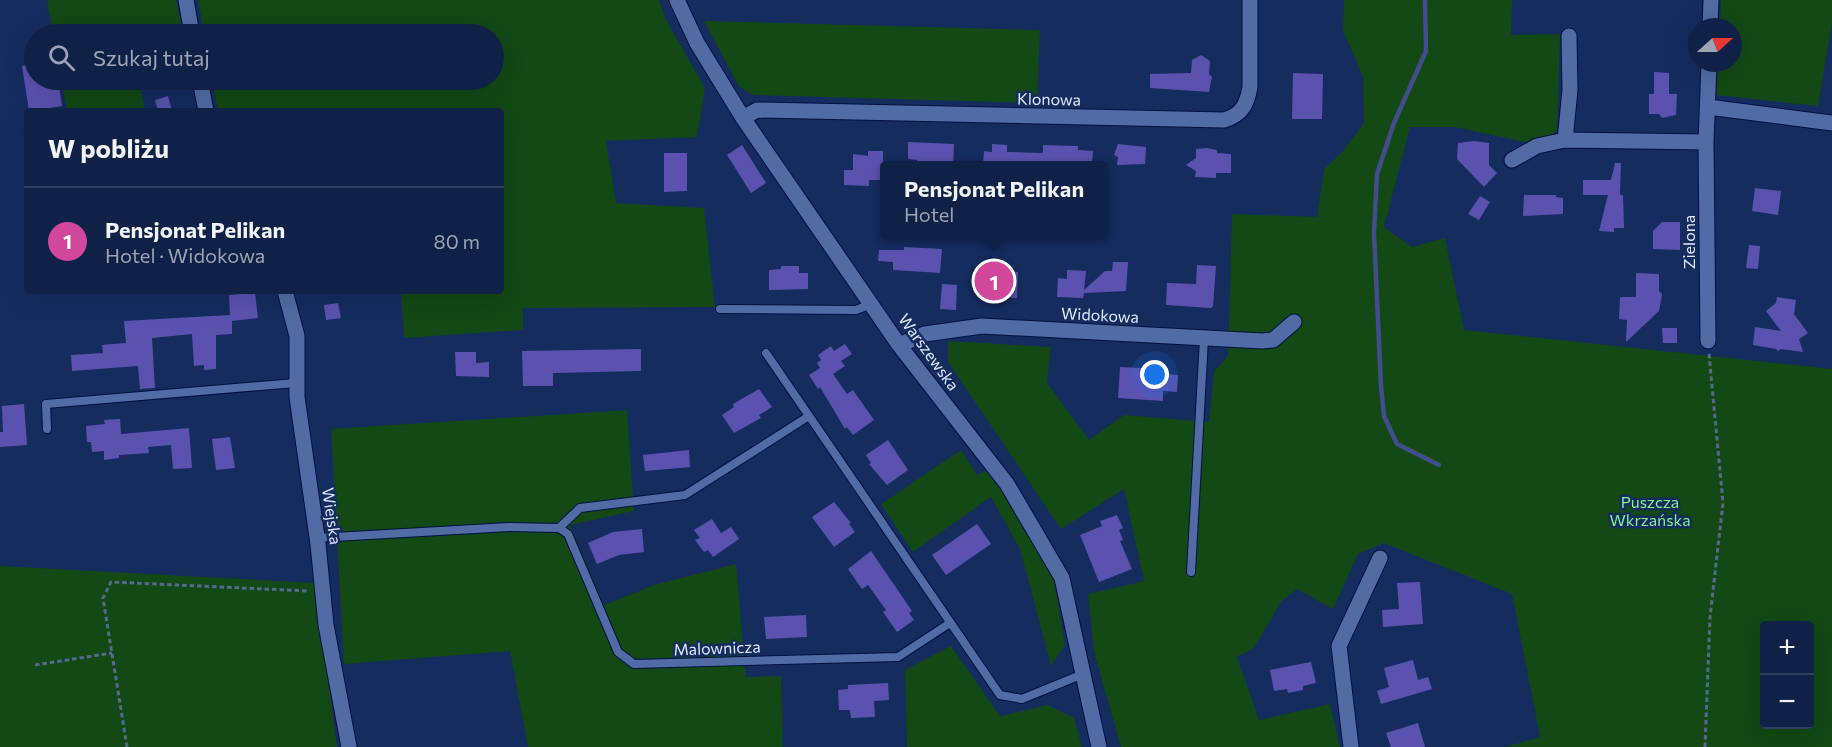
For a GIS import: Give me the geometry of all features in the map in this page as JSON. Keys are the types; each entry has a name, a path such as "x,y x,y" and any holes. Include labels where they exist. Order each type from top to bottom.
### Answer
{"street":[{"path":"186,0 190,24"},
{"name":"Warszewska","path":"677,0 697,43 743,118 899,345 1007,484 1062,578 1099,747"},
{"name":"Klonowa","path":"743,118 757,110 1224,120 1242,111 1247,101 1250,87 1250,0"},
{"path":"1710,18 1711,0"},
{"path":"1564,140 1570,90 1569,36"},
{"name":"Zielona","path":"1708,341 1706,142 1709,72"},
{"path":"202,90 205,108"},
{"path":"1708,107 1832,123"},
{"path":"1512,160 1537,146 1564,140 1706,142"},
{"name":"Wiejska","path":"286,294 297,336 296,383 323,592 349,747"},
{"name":"Widokowa","path":"899,345 924,334 982,326 1204,339 1273,340 1294,322"},
{"path":"1351,747 1339,646 1380,558"}],"lane":[{"path":"720,309 856,310 873,304"},
{"path":"1191,572 1204,339"},
{"path":"766,353 1000,695 1022,699 1083,674"},
{"path":"47,429 46,404 296,383"},
{"path":"317,538 509,527 559,528 580,508 685,495 809,416"},
{"name":"Malownicza","path":"559,528 568,534 618,652 634,664 898,657 950,623"}],"path":[{"path":"1705,747 1710,617 1723,503 1708,341"},
{"path":"127,747 103,598 111,582 323,592"},
{"path":"35,664 112,653"}],"green space":[{"path":"47,0 176,0 181,24 51,24"},
{"path":"198,0 659,0 665,18 705,88 697,137 606,141 616,203 704,208 715,307 523,308 523,330 404,338 401,294 504,294 504,108 217,108 214,90 504,90 504,24 202,24"},
{"name":"Puszcza Wkrzańska","path":"1344,0 1512,0 1511,35 1560,34 1557,132 1530,143 1455,127 1410,127 1384,227 1412,247 1445,238 1464,330 1832,369 1832,747 1504,747 1540,737 1512,594 1384,543 1358,554 1333,609 1297,589 1281,602 1254,648 1237,657 1259,720 1330,704 1340,747 1121,747 1094,652 1088,594 1144,581 1124,489 1061,529 948,362 948,341 1051,347 1047,383 1089,440 1124,415 1209,422 1214,371 1228,356 1232,214 1317,217 1324,169 1343,151 1364,123 1363,77 1343,30"},
{"path":"1721,0 1832,0 1832,23 1818,106 1716,95 1717,72 1742,72 1742,18 1720,18"},
{"path":"704,21 1040,30 1037,103 753,95 739,86"},
{"path":"64,90 141,90 144,108 67,108"},
{"path":"627,410 634,511 570,525 604,605 654,585 736,564 746,677 781,676 783,747 528,747 510,651 344,664 331,429"},
{"path":"961,450 977,475 988,470 1017,511 1054,580 1065,645 1051,666 1020,549 991,497 913,552 881,504"},
{"path":"0,566 315,583 337,747 0,747"},
{"path":"951,646 1000,716 1048,705 1074,718 1082,747 907,747 905,670"}],"building":[{"path":"1201,55 1210,61 1209,74 1212,77 1209,92 1150,88 1150,74 1191,73 1192,60"},
{"path":"1654,72 1669,73 1669,94 1677,94 1676,115 1662,118 1659,114 1649,114 1649,94 1654,94"},
{"path":"1293,73 1323,74 1322,119 1292,119"},
{"path":"26,90 60,90 62,106 29,108"},
{"path":"168,96 171,108 157,108 155,100"},
{"path":"1474,141 1489,143 1489,165 1497,173 1484,187 1457,159 1458,143"},
{"path":"908,142 954,144 953,161 908,159"},
{"path":"992,144 1007,145 1007,152 1043,153 1043,145 1078,146 1078,150 1093,151 1092,161 983,161 984,151 992,152"},
{"path":"1118,144 1146,147 1145,164 1117,165 1118,157 1114,155"},
{"path":"742,145 766,183 751,193 727,155"},
{"path":"1196,149 1217,150 1217,153 1231,154 1231,173 1216,173 1216,178 1195,177 1196,171 1186,165 1196,158"},
{"path":"868,151 883,151 883,161 880,161 880,180 869,180 869,186 844,185 844,170 853,170 853,154 868,156"},
{"path":"664,153 687,153 687,191 664,192"},
{"path":"1615,163 1621,163 1620,195 1623,195 1624,228 1614,228 1614,232 1599,231 1608,195 1583,195 1583,180 1611,180"},
{"path":"1755,188 1781,191 1778,215 1752,211"},
{"path":"1524,195 1556,195 1556,197 1563,198 1563,214 1523,216"},
{"path":"1480,196 1490,202 1479,220 1468,214"},
{"path":"1662,222 1680,222 1680,250 1653,249 1653,231"},
{"path":"1749,245 1760,246 1758,269 1746,268"},
{"path":"904,247 942,249 940,273 893,270 893,262 878,261 879,250 904,250"},
{"path":"1113,262 1128,262 1126,291 1084,293 1083,298 1057,297 1058,278 1067,279 1067,270 1086,271 1084,290 1105,271 1112,271"},
{"path":"1197,265 1216,266 1213,306 1211,308 1166,305 1167,283 1196,284"},
{"path":"781,266 799,266 799,273 808,273 808,289 769,290 769,270 781,269"},
{"path":"977,270 1018,272 1017,298 1001,297 1001,292 976,291"},
{"path":"1636,273 1659,274 1659,291 1662,294 1659,311 1626,342 1627,320 1619,319 1620,297 1636,297"},
{"path":"942,284 957,285 956,310 940,309"},
{"path":"255,294 258,318 232,321 232,334 216,335 216,369 204,370 204,365 194,366 192,334 152,338 155,388 140,389 138,366 72,371 71,355 103,353 102,345 126,343 124,321 230,315 229,295"},
{"path":"1777,297 1796,300 1794,314 1808,333 1799,339 1803,352 1781,349 1778,351 1753,345 1755,327 1781,331 1766,311 1776,303"},
{"path":"338,303 341,318 326,320 324,305"},
{"path":"1662,328 1677,328 1677,343 1663,343"},
{"path":"845,344 852,354 841,361 845,366 833,374 847,394 853,390 874,420 853,435 847,427 845,429 820,387 818,389 809,375 820,368 817,363 821,360 818,355 831,346 834,351"},
{"path":"641,349 641,371 553,373 553,386 523,386 522,351"},
{"path":"455,352 476,352 476,363 489,362 489,377 456,376"},
{"path":"1143,365 1164,367 1164,374 1178,375 1177,392 1163,391 1163,401 1118,398 1120,367 1143,368"},
{"path":"759,389 772,407 759,415 761,418 734,433 722,415 734,407 733,404"},
{"path":"24,404 27,445 0,447 0,432 3,432 2,406"},
{"path":"120,419 121,434 189,428 192,468 173,469 171,445 148,447 149,453 119,455 119,458 104,460 104,451 92,452 91,442 87,442 86,426 105,424 104,420"},
{"path":"230,437 235,468 216,470 212,439"},
{"path":"888,440 908,470 887,485 869,464 871,463 866,455"},
{"path":"689,450 690,467 645,471 643,455"},
{"path":"834,502 851,523 849,524 855,532 834,547 812,517"},
{"path":"1117,515 1123,528 1119,530 1123,540 1120,541 1132,569 1099,582 1080,535 1102,526 1100,521"},
{"path":"712,519 721,533 731,527 739,539 713,557 708,550 704,552 695,540 700,538 694,530"},
{"path":"977,524 991,544 946,575 932,555"},
{"path":"642,529 644,552 619,555 597,564 588,543 613,532"},
{"path":"871,551 912,611 909,613 914,620 897,632 883,612 886,610 868,585 862,589 848,569"},
{"path":"1420,582 1423,624 1383,627 1382,610 1399,609 1397,583"},
{"path":"806,615 807,637 766,639 764,617"},
{"path":"1413,660 1418,680 1428,677 1432,689 1381,704 1377,691 1389,687 1384,668"},
{"path":"1311,662 1316,683 1303,686 1303,690 1288,693 1287,689 1274,691 1270,670"},
{"path":"888,683 889,700 874,701 875,717 851,718 850,710 839,710 838,690 848,689 848,685"},
{"path":"1418,723 1425,747 1391,747 1386,733"}],"waterway":[{"path":"1425,0 1426,51 1394,123 1377,174 1374,233 1384,416 1397,444 1439,465"}],"place":[{"name":"Pensjonat Pelikan","path":"994,281"}]}
